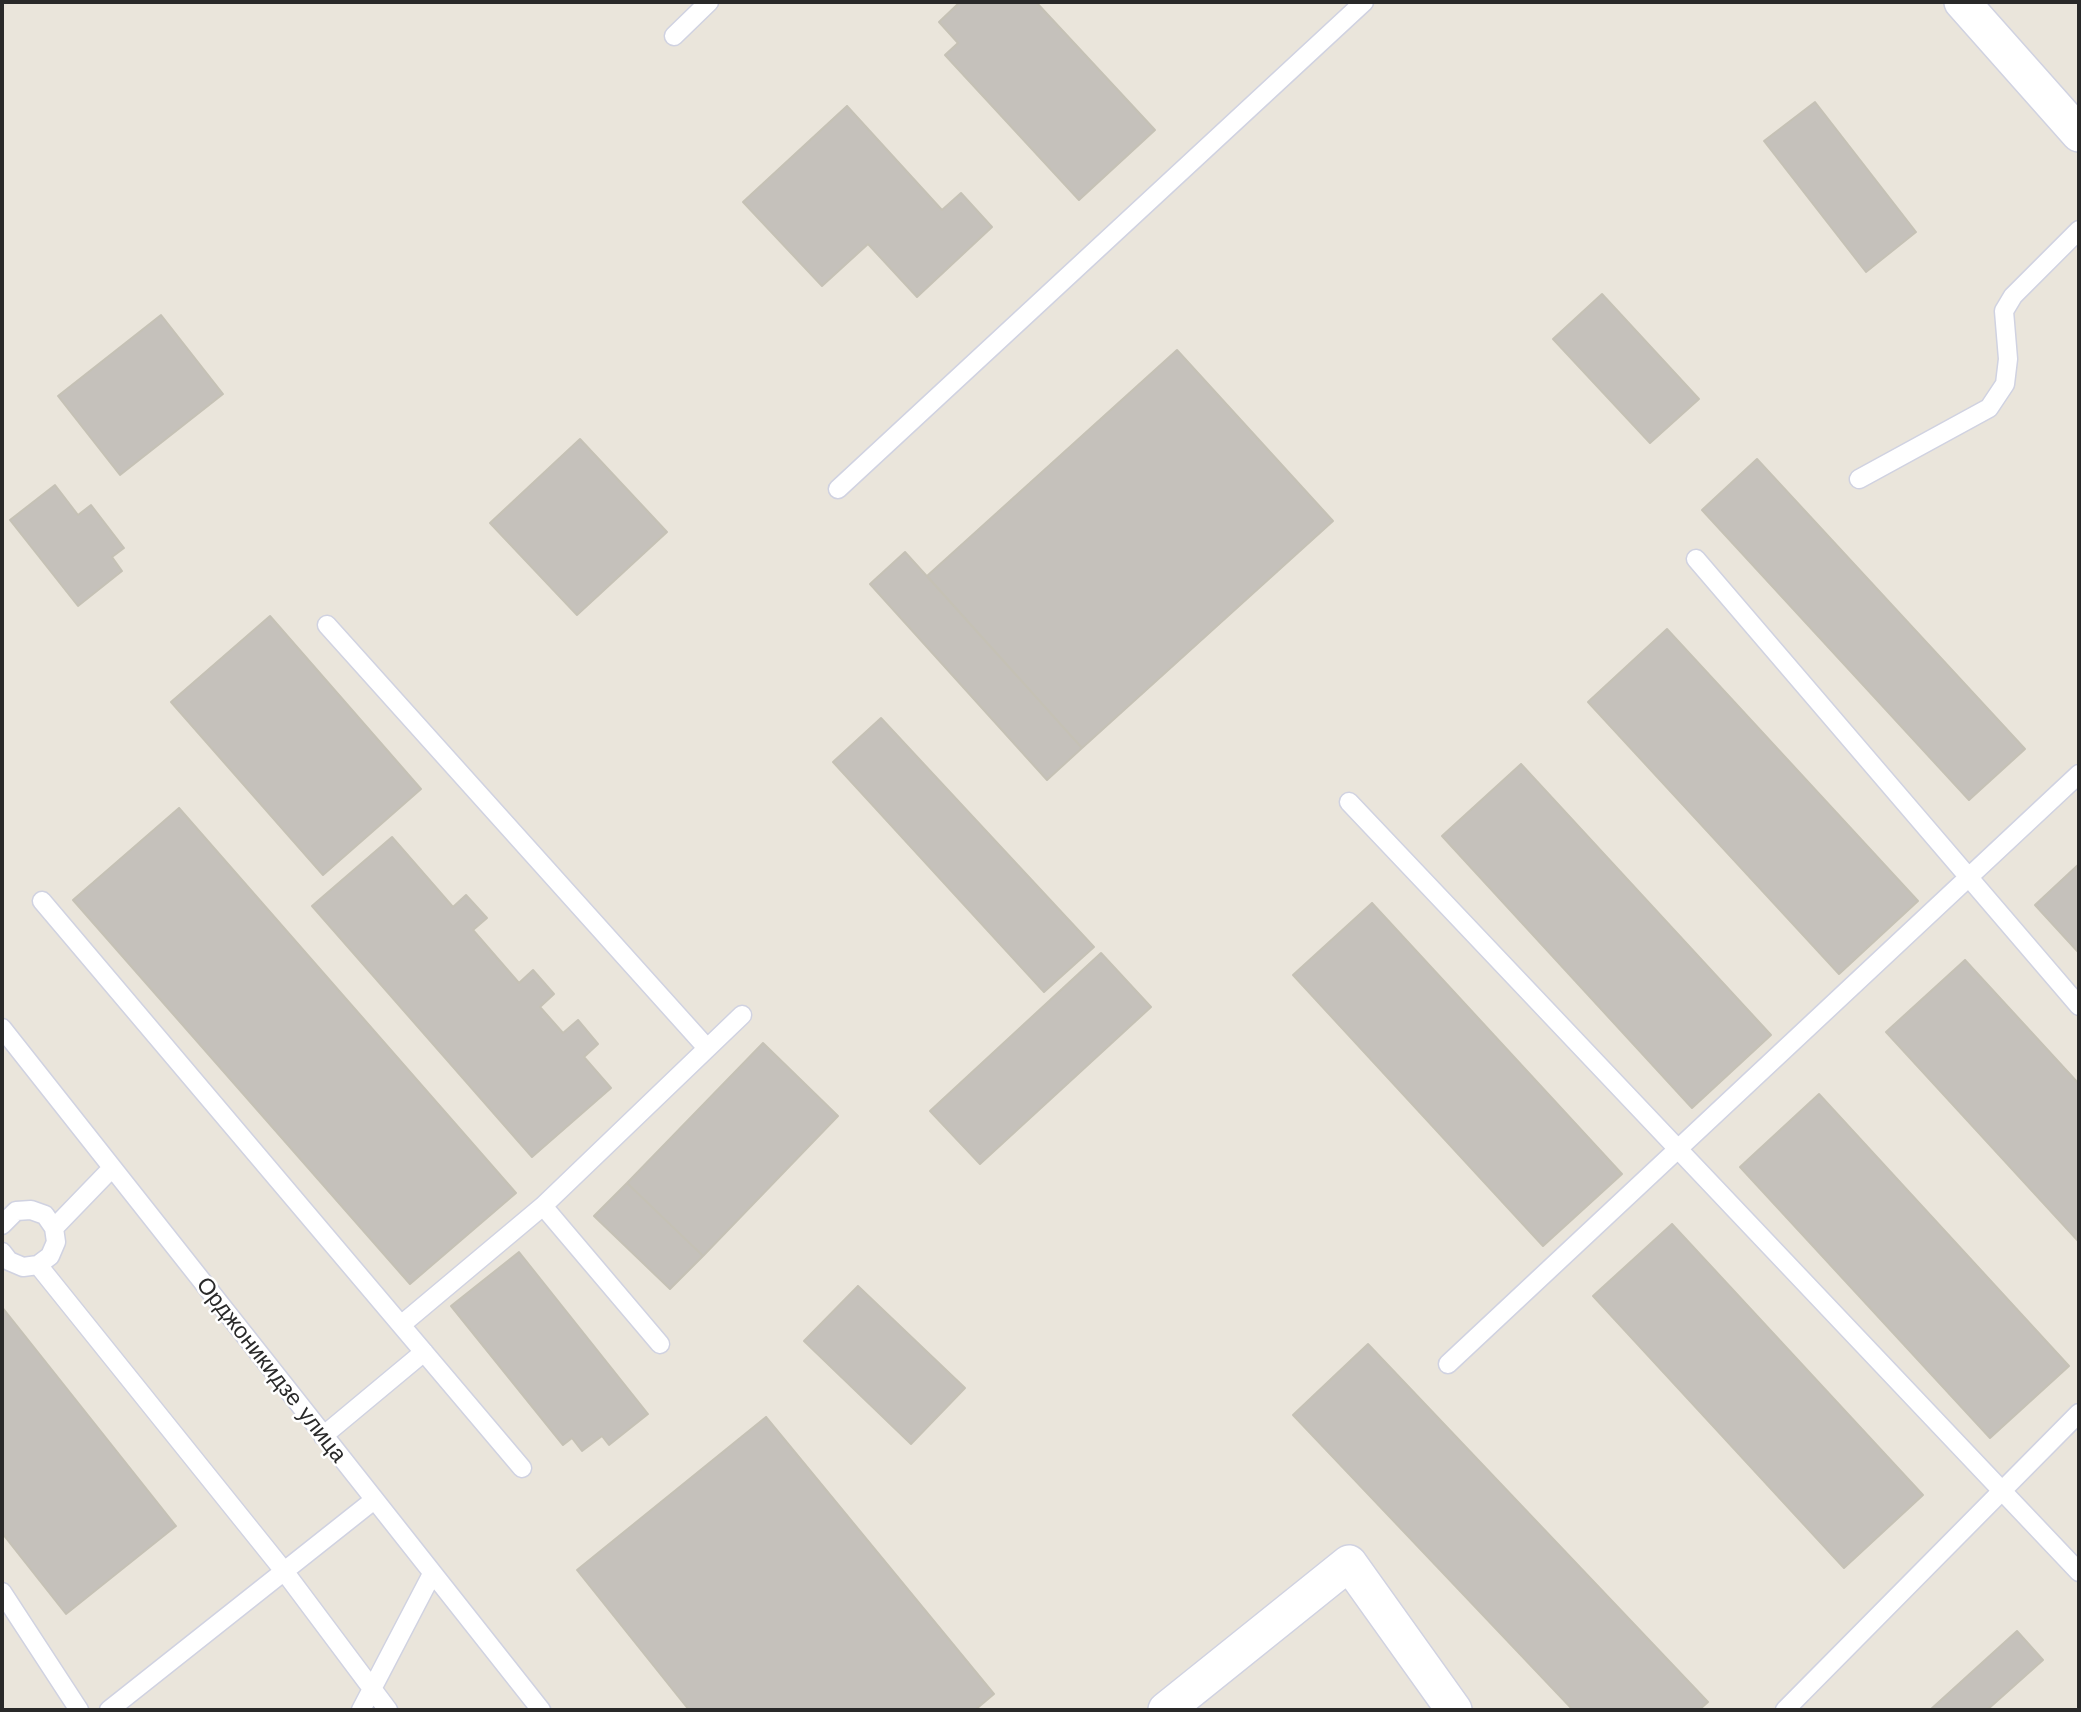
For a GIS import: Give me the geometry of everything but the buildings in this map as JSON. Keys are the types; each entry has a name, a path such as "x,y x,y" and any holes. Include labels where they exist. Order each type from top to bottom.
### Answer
{"street":[{"path":"1962,2 2079,134"},
{"path":"1166,1710 1349,1563 1454,1710"}],"lane":[{"path":"674,37 709,2"},
{"path":"838,489 1364,2"},
{"path":"1858,479 1989,408 2005,384 2008,359 2004,311 2013,296 2079,230"},
{"path":"1696,559 2079,1006"},
{"path":"327,625 707,1048"},
{"path":"1448,1364 2079,774"},
{"path":"1349,802 2079,1572"},
{"path":"42,901 522,1468"},
{"path":"401,1325 542,1206 742,1014"},
{"name":"Орджоникидзе улица","path":"2,1028 541,1710"},
{"path":"54,1227 112,1168"},
{"path":"542,1206 660,1344"},
{"path":"2,1221 16,1211 31,1210 45,1215 54,1227 56,1242 50,1256 38,1265 23,1267 9,1261 2,1251"},
{"path":"38,1265 284,1571 388,1710"},
{"path":"323,1436 424,1352"},
{"path":"1785,1710 2079,1413"},
{"path":"109,1710 374,1500"},
{"path":"361,1710 432,1574"},
{"path":"2,1592 79,1710"}]}
